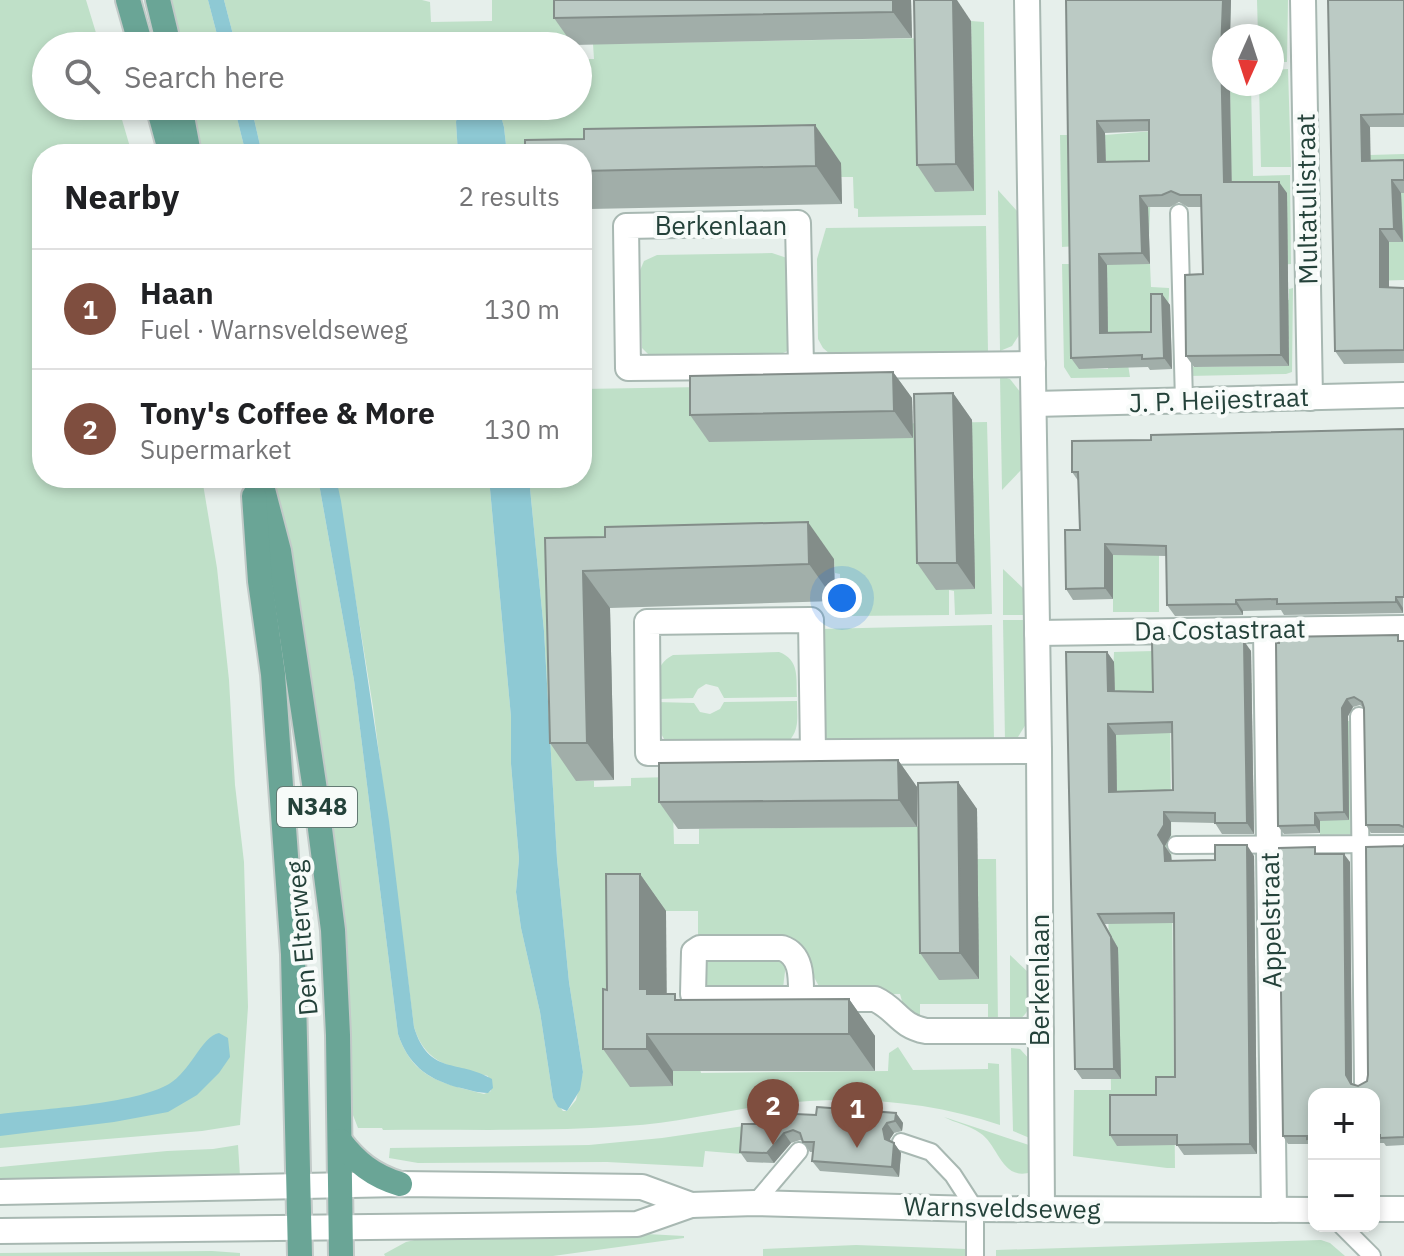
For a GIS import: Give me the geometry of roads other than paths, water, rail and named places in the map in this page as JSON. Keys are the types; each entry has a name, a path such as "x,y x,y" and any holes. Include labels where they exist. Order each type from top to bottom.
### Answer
{"main road":[{"path":"128,0 137,32"},
{"path":"158,0 166,32"},
{"path":"162,120 168,144"},
{"path":"183,120 187,144"},
{"name":"Den Elterweg","path":"254,488 260,581 273,674 293,954 300,1256"},
{"name":"Den Elterweg","path":"263,488 279,551 333,930 338,1035 341,1256"},
{"path":"340,1141 372,1173 400,1184"}],"street":[{"name":"Berkenlaan","path":"1027,0 1039,751 1042,1209"},
{"name":"Multatulistraat","path":"1303,0 1310,398"},
{"name":"Berkenlaan","path":"801,366 798,223 626,226 628,368 1033,364"},
{"name":"J. P. Heijestraat","path":"1034,404 1404,395"},
{"path":"813,752 811,620 647,622 648,753 1039,751"},
{"name":"Da Costastraat","path":"1037,633 1404,628"},
{"name":"Appelstraat","path":"1266,630 1274,1210"},
{"path":"801,998 801,972 789,950 700,948 694,952 693,994 696,998 875,999 886,1004 911,1029 1041,1031"},
{"name":"Warnsveldseweg","path":"0,1192 400,1184 642,1187 691,1205"},
{"name":"Warnsveldseweg","path":"0,1231 637,1224 691,1205 755,1203 975,1209 1308,1210"},
{"path":"1380,1209 1404,1209"}],"lane":[{"path":"1179,213 1184,401"},
{"path":"1359,716 1363,1083"},
{"path":"1176,845 1404,844"},
{"path":"901,1142 931,1152 953,1175 975,1209 975,1256"},
{"path":"755,1203 799,1151"},
{"path":"1348,1232 1372,1256"}],"water":[{"path":"208,0 224,0 232,32 216,32"},
{"path":"238,120 254,120 260,144 244,144"},
{"path":"502,120 506,144 457,144 456,122"},
{"path":"320,488 338,488 341,501 389,821 414,1027 420,1042 436,1060 492,1079 493,1088 488,1093 456,1087 427,1074 407,1054 398,1034 354,680"},
{"path":"490,488 530,488 544,631 557,859 569,982 583,1072 580,1090 567,1111 558,1107 553,1098 540,1012 521,928 516,892 519,859 511,764 511,717"},
{"path":"219,1033 228,1038 230,1057 197,1095 168,1112 0,1136 0,1114 112,1101 154,1091 169,1084 184,1071 207,1041"}],"place":[{"name":"Tony's Coffee & More","path":"773,1145"},
{"name":"Haan","path":"857,1148"}]}
